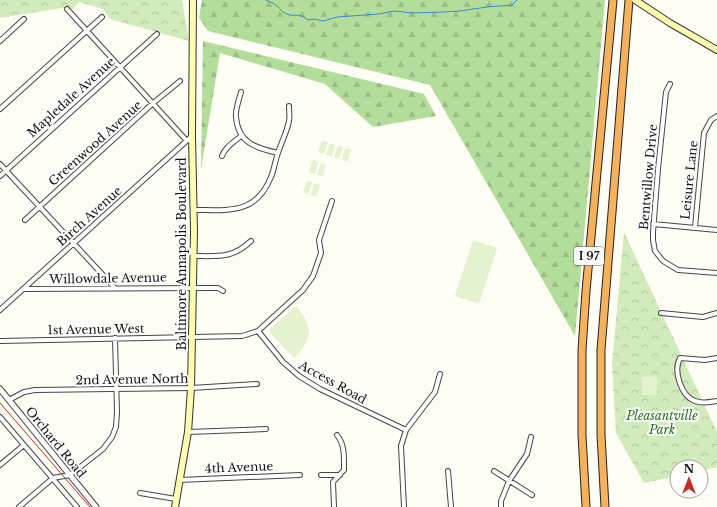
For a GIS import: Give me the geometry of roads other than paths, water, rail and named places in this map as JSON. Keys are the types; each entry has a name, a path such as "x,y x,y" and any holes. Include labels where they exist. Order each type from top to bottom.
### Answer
{"highway":[{"name":"I 97","path":"586,507 582,435 582,350 586,291 613,0"},
{"name":"I 97","path":"605,507 600,428 601,358 630,5 634,0"}],"main road":[{"name":"Baltimore Annapolis Boulevard","path":"175,507 188,432 191,388 194,210 192,136 193,0"},
{"path":"634,0 717,50"}],"street":[{"path":"67,9 187,141"},
{"path":"0,109 102,17"},
{"path":"0,41 24,19"},
{"name":"Mapledale Avenue","path":"0,176 157,34"},
{"name":"Greenwood Avenue","path":"25,220 152,104 180,82"},
{"name":"Bentwillow Drive","path":"670,84 666,92 653,224 655,251 663,261 678,270 717,273"},
{"path":"241,92 235,116 241,136 251,144 278,153"},
{"path":"194,210 234,210 247,206 256,200 266,189 272,176 289,121 289,106"},
{"name":"Leisure Lane","path":"695,227 704,132 711,120 717,116"},
{"name":"Birch Avenue","path":"0,310 192,136"},
{"path":"222,156 228,146 241,136"},
{"path":"0,164 115,288"},
{"path":"258,331 303,290 313,276 321,253 320,240 332,201"},
{"path":"653,224 717,230"},
{"path":"193,256 234,254 240,251 251,241"},
{"name":"Willowdale Avenue","path":"22,289 214,288 224,291"},
{"path":"661,313 703,317 717,313"},
{"name":"1st Avenue West","path":"0,341 242,336 258,331"},
{"name":"Access Road","path":"258,331 283,362 299,376 320,389 406,430"},
{"path":"19,507 53,478 70,475 103,449 112,438 117,421 115,338"},
{"path":"717,358 705,360 680,358 677,363 678,376 689,397 695,401 703,403 717,401"},
{"path":"404,507 401,446 406,430 435,392 440,374"},
{"name":"2nd Avenue North","path":"9,400 24,392 35,390 191,388 257,384"},
{"name":"Orchard Road","path":"0,389 96,507"},
{"path":"0,417 77,507"},
{"path":"188,432 266,429"},
{"path":"334,507 333,482 344,470 343,446 337,435"},
{"path":"501,507 509,481 527,454 531,437"},
{"path":"0,465 24,445"},
{"path":"448,471 451,507"},
{"path":"494,471 532,495"},
{"name":"4th Avenue","path":"179,480 300,475"},
{"path":"321,475 340,475"},
{"path":"140,493 176,499"}],"waterway":[{"path":"266,0 275,4 283,12 290,15 298,15 308,20 313,19 323,21 337,17 379,14 394,11 412,13 460,11 512,5 517,0"}],"tram line":[{"path":"0,403 90,507"}],"park label":[{"name":"Pleasantville Park","path":"662,422"}]}
